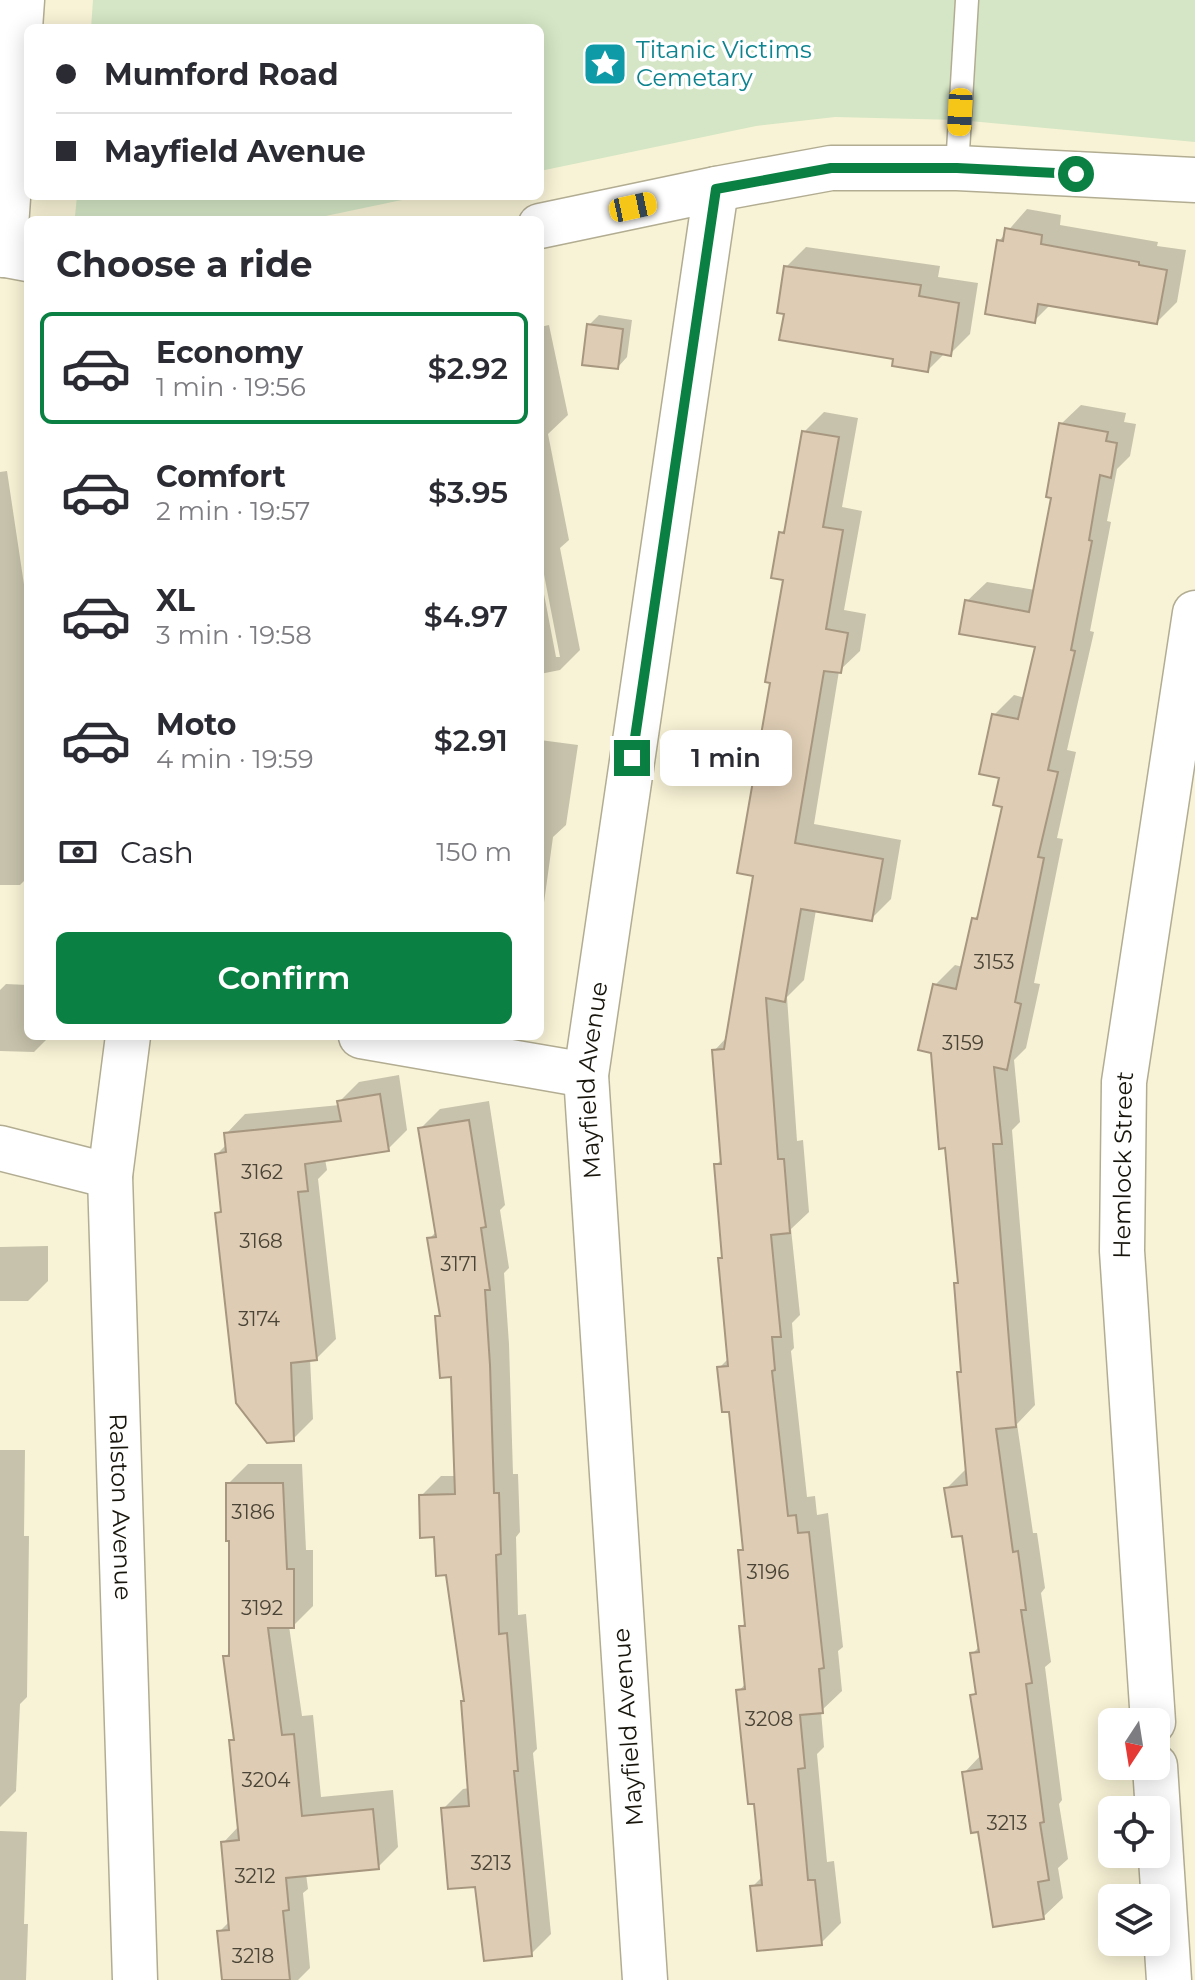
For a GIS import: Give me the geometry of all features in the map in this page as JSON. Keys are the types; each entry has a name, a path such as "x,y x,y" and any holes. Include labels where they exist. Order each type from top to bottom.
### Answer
{"street":[{"path":"11,256 22,0"},
{"path":"544,225 831,168 957,168 1195,180"},
{"name":"Mayfield Avenue","path":"645,1980 586,1075 716,189"},
{"name":"Hemlock Street","path":"1152,1708 1122,1251 1124,1082 1195,613"},
{"name":"Ralston Avenue","path":"127,1040 110,1176 135,1980"},
{"path":"384,1040 586,1075"},
{"path":"0,1148 110,1176"},
{"path":"1156,1780 1169,1980"},
{"path":"1186,1980 1195,1979"}],"lane":[{"path":"957,168 967,0"}],"green space":[{"path":"93,0 1195,0 1195,142 959,120 835,117 756,126 544,170 544,24 91,24"},
{"path":"77,200 402,200 326,216 75,216"}],"building":[{"path":"1005,228 1042,235 1041,244 1167,270 1157,324 1038,304 1035,323 985,314 997,240 1003,241"},
{"path":"784,266 921,285 919,296 959,303 951,356 931,352 928,372 892,366 893,359 779,340 784,314 777,313"},
{"path":"587,324 623,329 618,369 582,365"},
{"path":"1059,423 1108,432 1106,441 1117,443 1111,478 1100,475 1089,540 1092,541 1071,650 1075,651 1048,770 1058,772 1038,857 1044,858 1015,1002 1021,1004 1007,1070 994,1067 1002,1144 993,1144 1016,1427 996,1429 1013,1552 1018,1551 1026,1610 1021,1610 1032,1683 1026,1684 1049,1880 1038,1882 1044,1919 993,1927 978,1832 971,1833 962,1772 982,1769 970,1695 976,1694 970,1653 979,1652 962,1536 952,1537 944,1488 967,1485 957,1372 961,1372 954,1283 958,1283 945,1148 939,1149 931,1053 918,1050 933,984 956,989 972,918 977,919 1002,807 993,805 999,778 979,774 992,714 1018,719 1035,647 959,634 965,600 1029,612 1051,498 1046,497"},
{"path":"802,431 839,437 823,527 843,530 826,629 848,633 841,673 824,671 795,843 883,859 872,921 801,909 785,1002 766,998 778,1159 784,1159 790,1233 771,1235 781,1337 772,1337 775,1370 772,1371 788,1516 796,1515 798,1533 809,1532 824,1668 819,1669 823,1713 800,1715 805,1768 798,1769 808,1880 815,1880 822,1945 757,1951 750,1886 762,1885 754,1804 748,1804 736,1690 745,1689 739,1626 745,1626 738,1550 743,1550 729,1412 722,1412 717,1367 728,1366 718,1258 722,1258 714,1164 721,1164 712,1050 724,1049 753,876 737,873 770,683 765,682 783,580 771,578 779,532 784,533"},
{"path":"380,1094 389,1151 305,1164 308,1191 298,1192 317,1360 291,1363 294,1441 267,1443 236,1403 215,1213 221,1212 215,1154 226,1152 224,1133 341,1121 337,1101"},
{"path":"469,1120 486,1227 481,1228 490,1290 485,1290 494,1493 499,1493 501,1554 496,1555 499,1634 507,1633 518,1771 514,1771 532,1956 484,1961 475,1887 448,1889 441,1808 469,1806 461,1701 464,1701 446,1575 436,1576 434,1537 420,1538 419,1495 455,1494 451,1377 440,1378 435,1316 440,1316 427,1238 436,1237 418,1128"},
{"path":"226,1483 283,1483 287,1569 294,1569 294,1628 268,1628 282,1735 294,1734 302,1816 373,1809 379,1869 286,1878 289,1910 283,1911 290,1980 222,1980 217,1931 229,1930 221,1842 239,1840 229,1740 234,1740 223,1656 229,1656"}],"place":[{"name":"Titanic Victims Cemetary","path":"605,64"}],"route":[{"path":"632,758 716,189 831,168 957,168 1076,174"}]}
